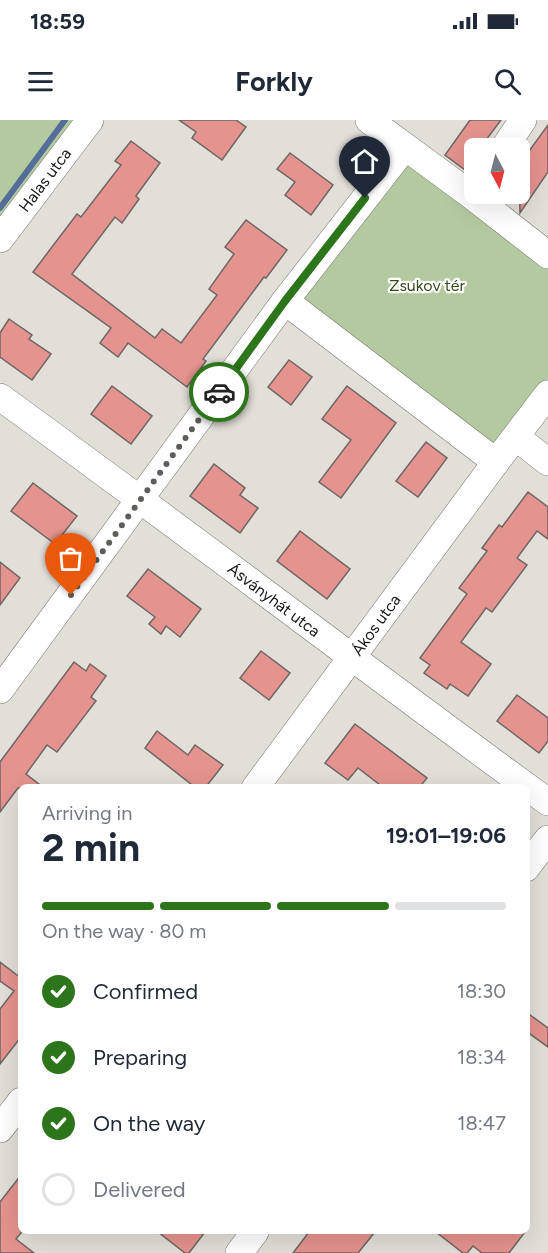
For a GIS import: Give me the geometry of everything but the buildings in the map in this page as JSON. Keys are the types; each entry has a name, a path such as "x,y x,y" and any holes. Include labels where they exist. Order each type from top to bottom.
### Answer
{"street":[{"name":"Halas utca","path":"0,239 90,120"},
{"path":"369,120 464,187"},
{"path":"511,138 523,120"},
{"path":"0,690 285,301 405,147"},
{"path":"486,204 548,255"},
{"path":"285,301 496,462 548,394"},
{"name":"Ásványhát utca","path":"0,397 141,499 351,658 523,784"},
{"path":"516,437 548,462"},
{"name":"Ákos utca","path":"258,784 496,462"},
{"name":"Ásványhát utca","path":"530,789 548,802"},
{"path":"530,863 548,839"},
{"path":"0,1129 18,1105"},
{"path":"239,1253 253,1234"}],"green space":[{"path":"0,120 81,120 0,231"},
{"name":"Zsukov tér","path":"405,147 464,192 464,204 480,204 548,255 548,394 496,462 285,301"}],"waterway":[{"path":"0,208 65,120"}],"way so far":[{"path":"71,595 219,392"}],"route":[{"path":"219,392 285,301 365,198"}]}
